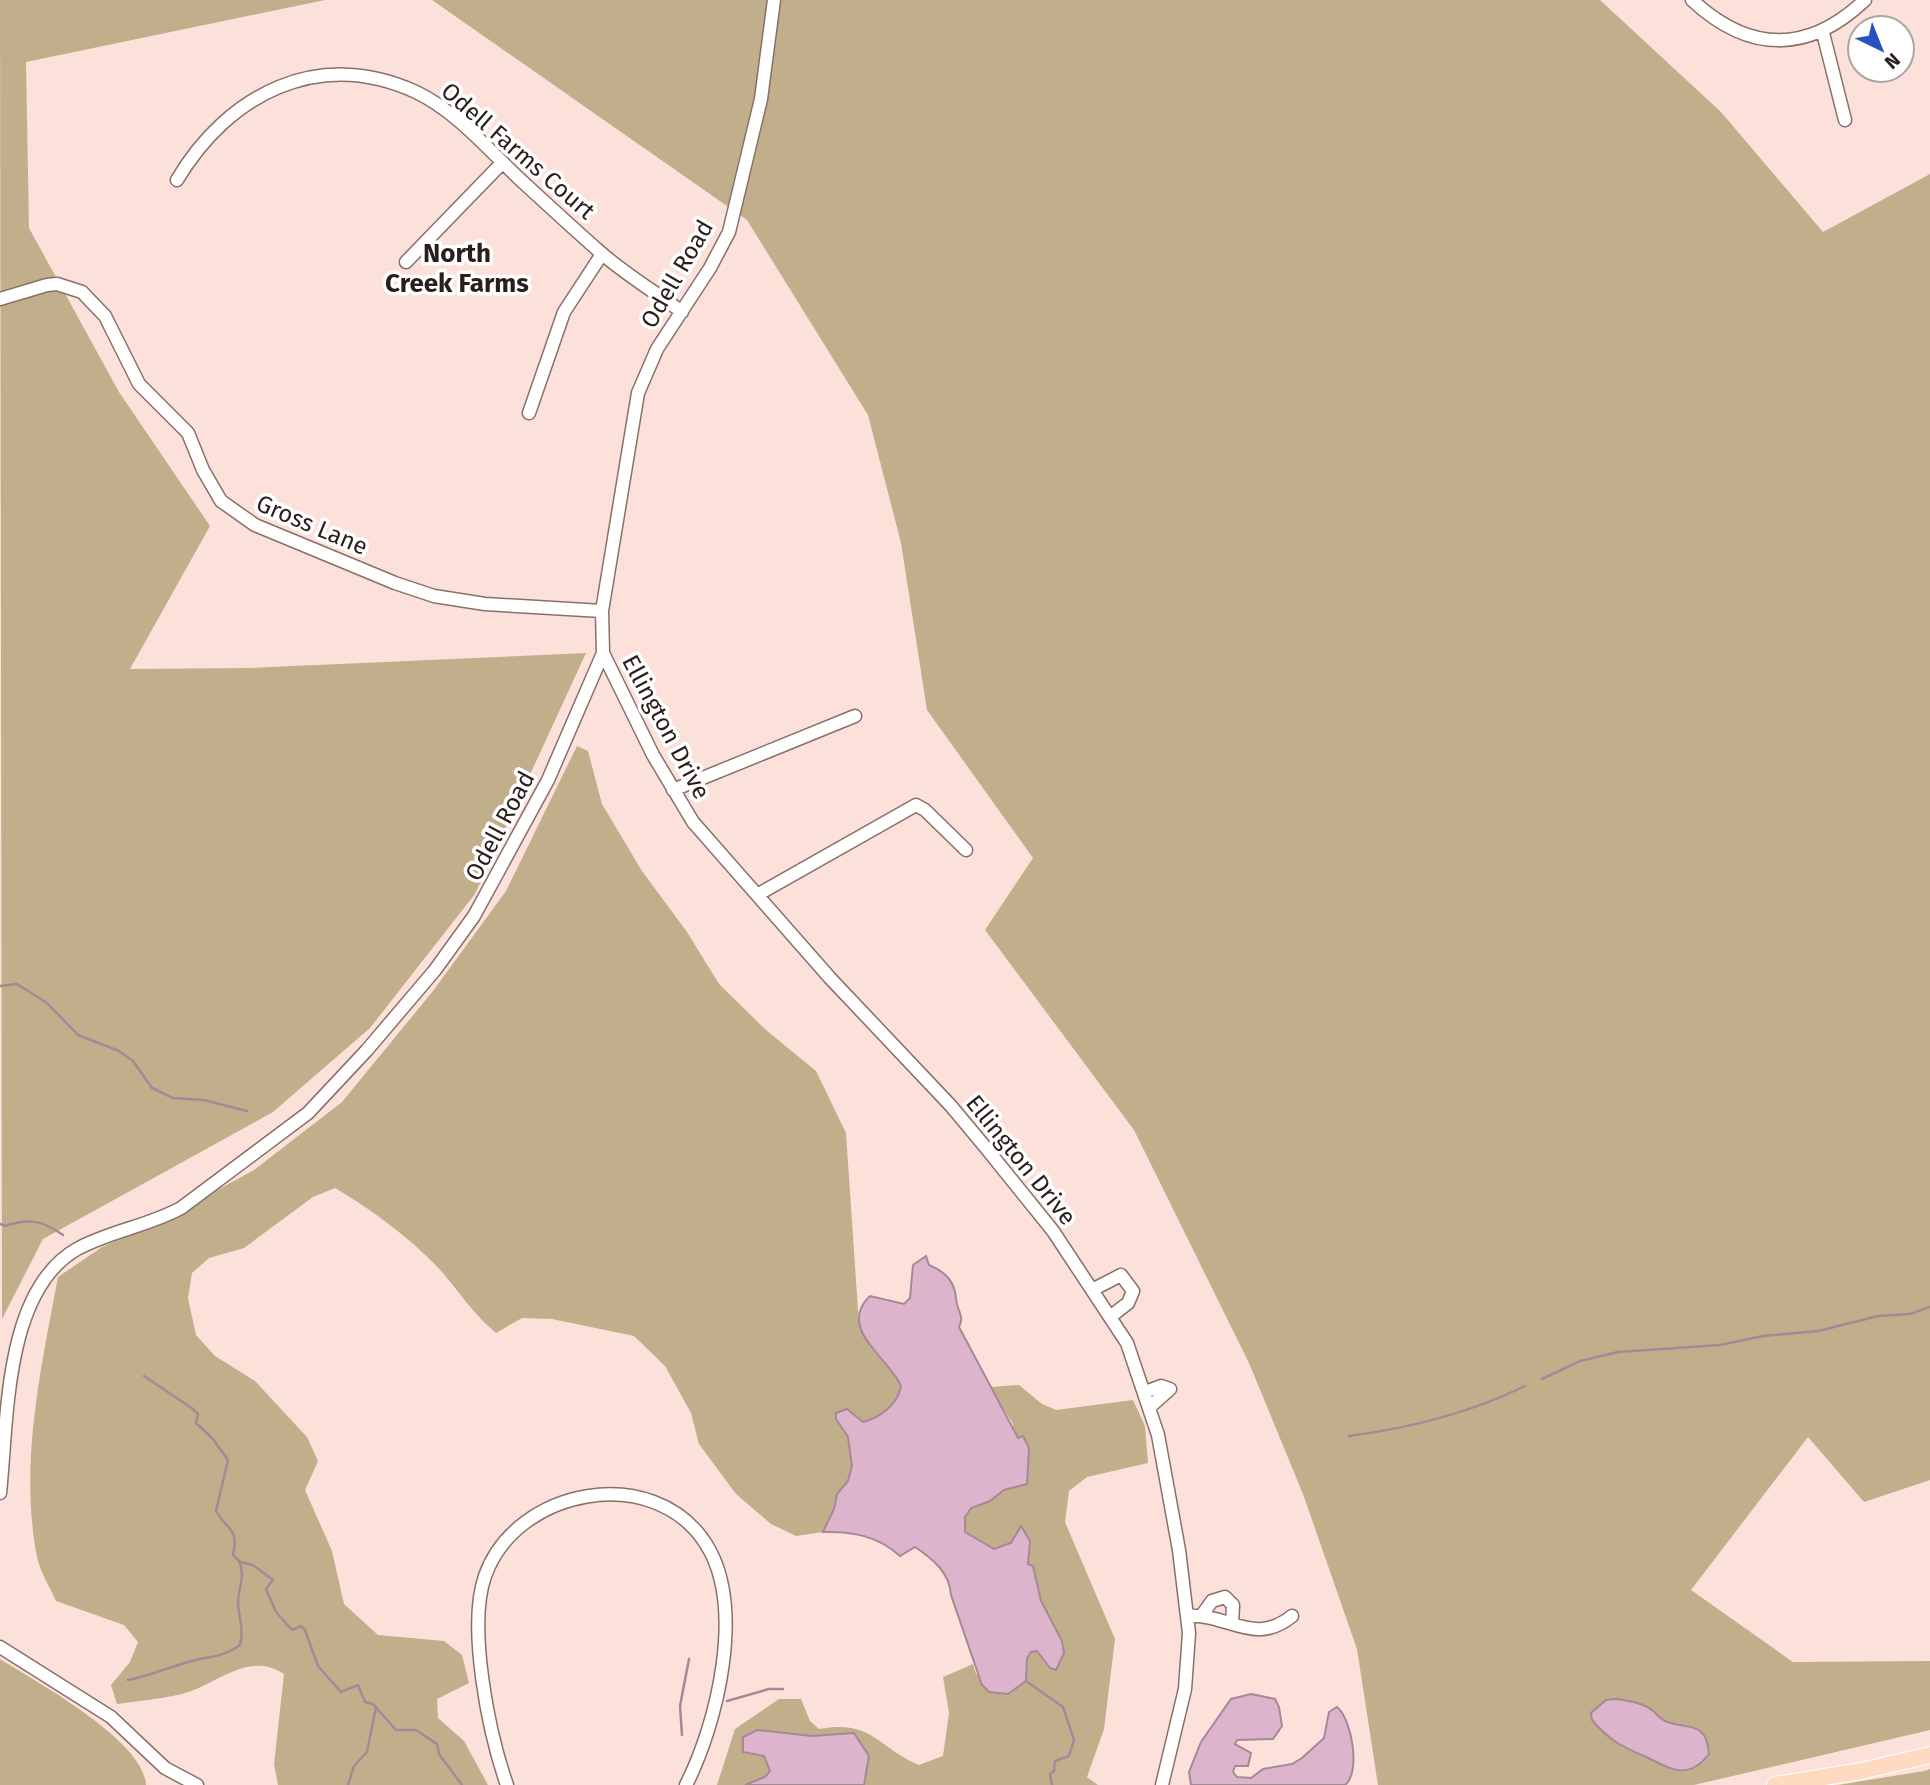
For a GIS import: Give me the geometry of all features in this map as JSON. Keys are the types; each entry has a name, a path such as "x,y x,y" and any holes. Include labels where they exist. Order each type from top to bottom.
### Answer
{"main road":[{"path":"1775,1785 1861,1771 1930,1755"}],"street":[{"name":"Odell Road","path":"0,1493 19,1333 44,1278 65,1257 85,1245 159,1220 181,1208 289,1129 330,1093 435,970 474,916 548,780 603,653 602,611 638,393 657,349 723,245 735,211 762,91 774,0"},
{"path":"1692,0 1718,23 1743,34 1782,39 1823,33 1865,0"},
{"path":"1823,33 1845,120"},
{"name":"Odell Farms Court","path":"177,180 206,138 240,108 293,81 329,75 362,77 416,92 451,116 602,254 682,312"},
{"path":"406,262 502,163"},
{"path":"529,413 542,367 564,312 602,254"},
{"name":"Gross Lane","path":"0,299 33,287 57,284 82,292 89,298 105,316 139,384 188,433 203,470 221,501 255,525 395,583 434,596 485,604 602,611"},
{"name":"Ellington Drive","path":"603,653 673,790 693,822 830,978 960,1116 1053,1231 1127,1343 1150,1406 1172,1509 1188,1616 1190,1650 1187,1675 1162,1785"},
{"path":"673,790 855,716"},
{"path":"757,895 916,805 921,806 966,850"},
{"path":"1092,1290 1114,1276 1121,1275 1126,1279 1133,1291 1130,1299 1110,1317"},
{"path":"1145,1392 1161,1386 1170,1389 1150,1406"},
{"path":"507,1785 488,1706 479,1640 479,1602 486,1574 504,1544 538,1514 580,1496 607,1493 652,1502 681,1517 707,1545 720,1584 723,1668 707,1736 686,1785"},
{"path":"1202,1615 1212,1601 1225,1597 1233,1605 1232,1624"},
{"path":"1188,1616 1202,1615 1265,1630 1281,1625 1292,1616"},
{"path":"0,1647 111,1717 164,1768 197,1785"}],"shaded area":[{"path":"0,0 325,0 26,62 29,228 119,392 210,526 130,669 250,668 586,653 475,894 370,1028 273,1112 43,1239 2,1319"},
{"path":"432,0 1600,0 1721,112 1823,232 1930,174 1930,1480 1864,1502 1808,1437 1691,1590 1793,1662 1930,1661 1930,1730 1694,1785 1378,1785 1357,1649 1303,1494 1249,1363 1134,1130 985,930 1033,858 927,710 901,543 868,415 747,220"},
{"path":"577,746 588,751 602,804 642,871 687,932 719,984 766,1030 816,1071 846,1133 859,1325 872,1349 895,1373 900,1390 893,1404 871,1420 863,1423 847,1409 836,1419 848,1437 852,1466 849,1481 837,1494 834,1509 823,1532 796,1536 771,1524 736,1494 699,1444 691,1413 665,1366 634,1336 552,1319 522,1318 496,1333 418,1248 335,1188 313,1197 244,1248 209,1258 192,1273 188,1298 196,1335 215,1356 255,1381 307,1437 318,1461 305,1490 332,1551 344,1604 378,1635 444,1641 462,1655 469,1683 437,1699 438,1718 464,1741 488,1785 278,1785 274,1764 284,1674 271,1668 245,1667 182,1694 117,1704 111,1685 130,1662 138,1642 124,1625 56,1601 43,1574 37,1557 32,1522 31,1452 39,1381 58,1277 102,1247 155,1224 254,1170 342,1102 433,991 506,891"},
{"path":"926,1256 929,1265 945,1274 952,1283 961,1316 959,1327 1018,1438 1023,1436 1029,1448 1027,1484 1004,1490 990,1501 971,1508 965,1517 965,1532 994,1549 1011,1543 1021,1526 1030,1541 1028,1564 1033,1566 1041,1601 1062,1641 1064,1653 1056,1670 1050,1668 1037,1651 1031,1652 1027,1658 1026,1681 1008,1694 989,1692 982,1685 950,1587 944,1573 934,1562 915,1547 900,1556 874,1539 823,1532 834,1509 837,1494 848,1481 852,1466 848,1437 836,1419 836,1413 847,1409 863,1422 869,1420 882,1414 892,1404 901,1386 862,1331 859,1320 861,1308 870,1296 904,1304 910,1298 913,1265"},
{"path":"1019,1385 1042,1404 1056,1410 1133,1400 1145,1426 1148,1463 1087,1477 1069,1491 1065,1522 1115,1639 1104,1729 1087,1777 1098,1785 717,1785 735,1729 779,1699 801,1699 810,1721 819,1729 837,1727 863,1731 919,1765 943,1756 949,1713 943,1677 973,1664 976,1674 1026,1681 1027,1658 1030,1652 1037,1651 1045,1663 1062,1641 1041,1601 1033,1566 1028,1564 1021,1526 1011,1543 994,1549 965,1532 965,1517 971,1508 990,1501 1004,1490 1027,1484 1029,1448 1013,1433 1013,1424 990,1387"},
{"path":"0,1659 61,1697 108,1731 141,1768 146,1785 0,1785"},
{"path":"1251,1694 1275,1699 1282,1726 1273,1739 1237,1740 1235,1744 1251,1753 1248,1766 1235,1766 1233,1772 1237,1777 1251,1778 1263,1769 1292,1764 1302,1758 1324,1738 1329,1712 1337,1707 1347,1723 1353,1746 1353,1769 1345,1785 1191,1785 1189,1772 1201,1742 1231,1699"},
{"path":"1606,1700 1639,1703 1665,1721 1694,1728 1704,1735 1709,1754 1693,1768 1678,1770 1623,1746 1610,1738 1592,1720 1591,1713"},
{"path":"757,1730 812,1736 854,1733 869,1756 864,1785 745,1785 765,1777 770,1771 764,1756 743,1752 743,1737"},
{"path":"1930,1769 1930,1785 1838,1785 1924,1771"}],"waterway":[{"path":"0,986 17,984 47,1003 78,1035 119,1051 133,1061 152,1088 173,1098 204,1100 247,1111"},
{"path":"0,1224 5,1226 35,1222 63,1235"},
{"path":"1542,1379 1580,1361 1618,1352 1720,1345 1763,1336 1818,1331 1878,1316 1910,1314 1930,1307"},
{"path":"144,1376 193,1409 198,1414 196,1423 213,1439 228,1460 216,1511 235,1539 233,1555 240,1562 253,1565 273,1580 266,1589 276,1612 292,1630 301,1626 305,1630 318,1666 341,1692 358,1685 365,1702 373,1704 396,1730 416,1730 437,1744 439,1754 462,1785"},
{"path":"1349,1436 1439,1418 1483,1404 1525,1386"},
{"path":"128,1680 221,1655 240,1645 240,1563"},
{"path":"682,1735 680,1706 689,1659"},
{"path":"1026,1681 1063,1707 1074,1740 1069,1756 1055,1761 1054,1771 1050,1774 1052,1785"},
{"path":"727,1701 769,1689 783,1689"},
{"path":"348,1785 354,1766 367,1752 376,1707"}],"district":[{"name":"North Creek Farms","path":"457,268"}]}
